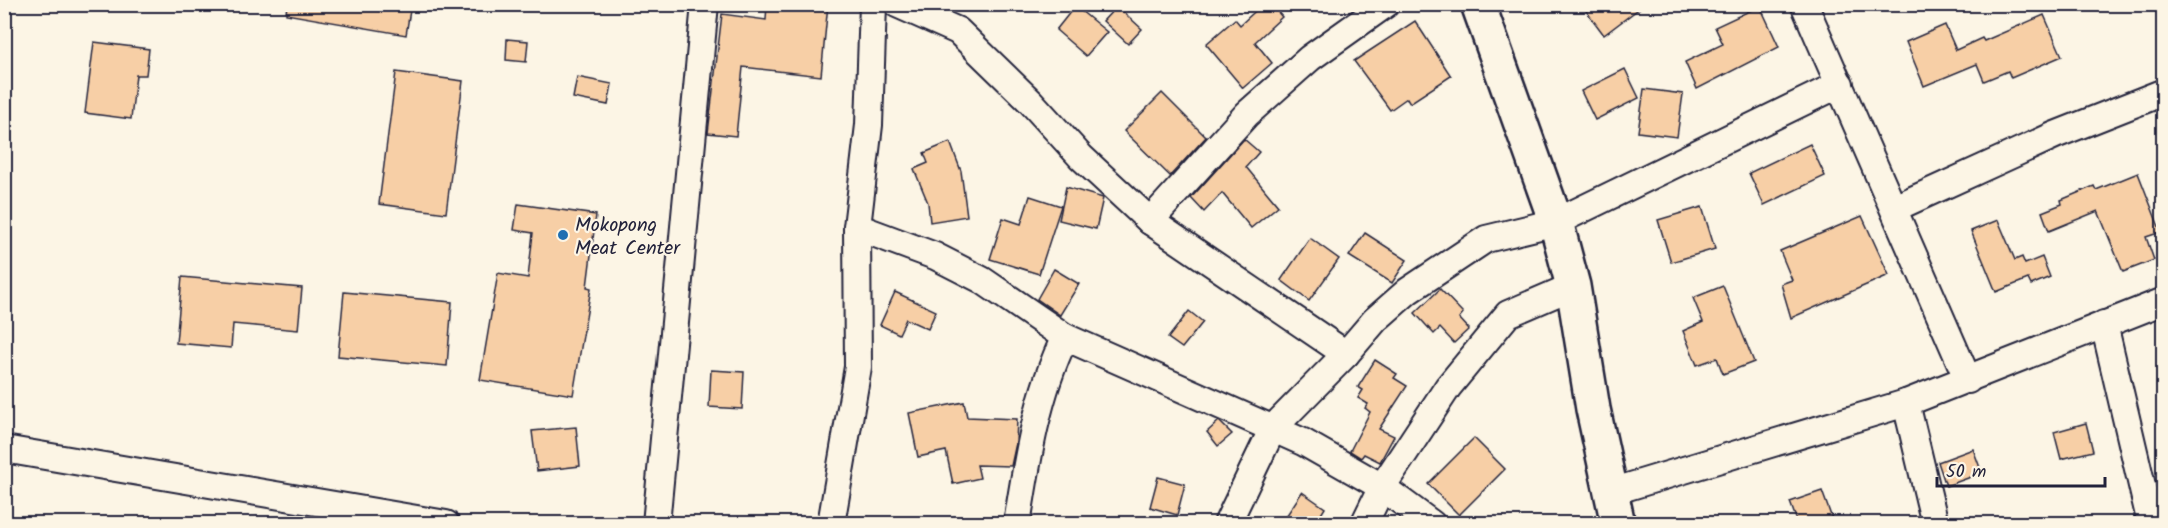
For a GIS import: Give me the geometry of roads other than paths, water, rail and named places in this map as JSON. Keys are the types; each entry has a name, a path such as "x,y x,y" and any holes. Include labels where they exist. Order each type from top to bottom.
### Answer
{"street":[{"path":"656,524 705,4"},
{"path":"831,524 858,367 857,227 869,125 873,4"},
{"path":"897,4 938,20 966,38 1081,157 1150,221 1346,354"},
{"path":"1150,221 1247,114 1310,58 1386,4"},
{"path":"1478,4 1556,222 1573,286 1593,409 1618,524"},
{"path":"1804,4 1895,208 1968,380"},
{"path":"1227,524 1273,428 1346,354 1375,320 1408,291 1486,239 1556,222 1840,84"},
{"path":"1895,208 2055,135 2163,92"},
{"path":"857,227 935,255 982,280 1065,337 1125,366 1273,428 1382,487 1432,524"},
{"path":"1364,524 1382,487 1448,387 1508,314 1573,286"},
{"path":"1611,492 1906,403 2163,301"},
{"path":"2104,324 2151,524"},
{"path":"1017,524 1029,450 1052,364 1065,337"},
{"path":"1906,403 1935,524"},
{"path":"4,449 446,524"}],"place":[{"name":"Mokopong Meat Center","path":"563,235"}]}
